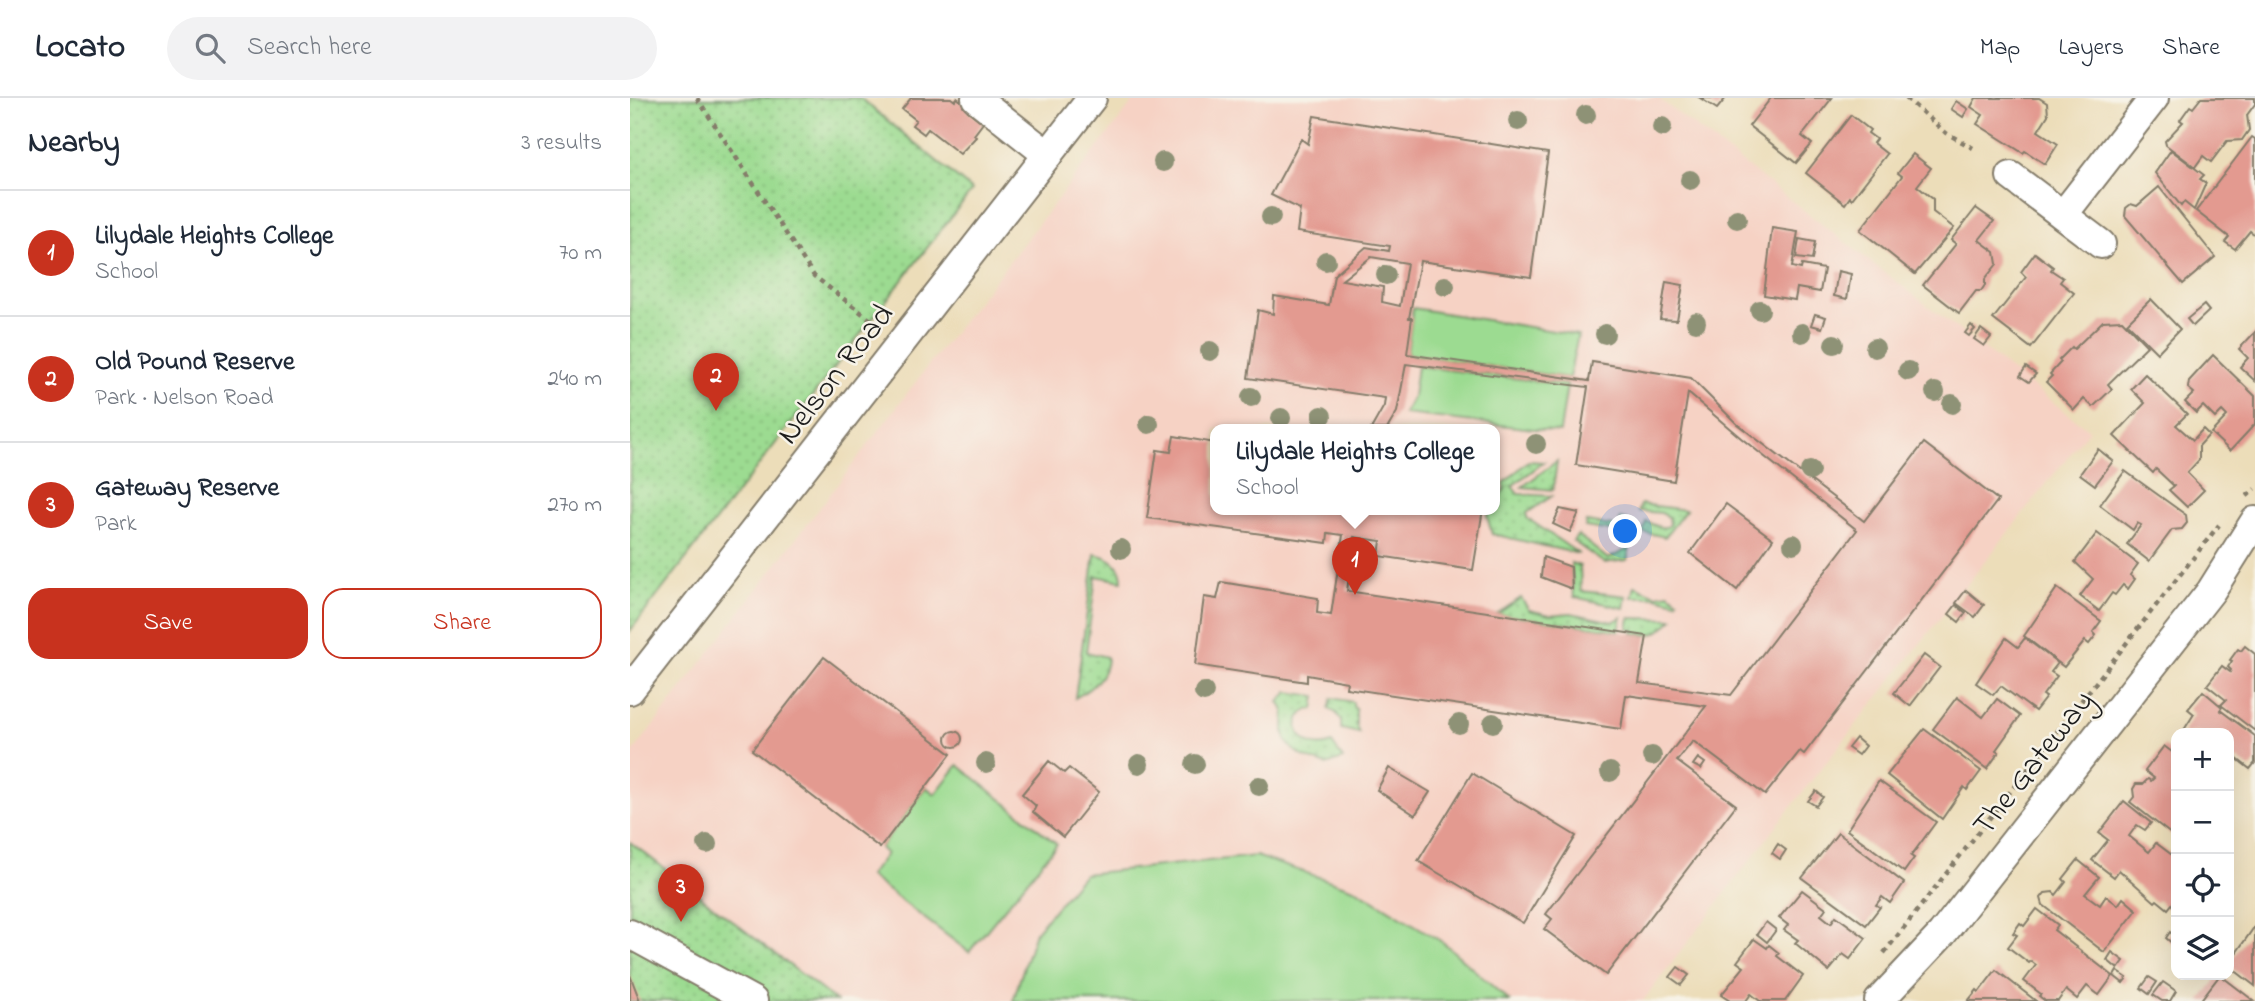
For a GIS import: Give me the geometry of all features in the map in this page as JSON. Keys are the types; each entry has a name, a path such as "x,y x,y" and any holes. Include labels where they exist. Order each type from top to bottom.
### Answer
{"street":[{"path":"976,98 1048,155"},
{"name":"Nelson Road","path":"630,690 1092,98"},
{"path":"2063,215 2154,98"},
{"path":"2011,176 2101,244"},
{"name":"The Gateway","path":"1879,1001 1942,934 2211,591 2248,512"},
{"name":"The Gateway","path":"2211,591 2255,556"},
{"path":"630,934 753,1001"},
{"name":"The Gateway","path":"1892,1001 1904,973"}],"path":[{"path":"697,98 814,276 901,343"},
{"path":"1906,98 1946,133 1973,148"},
{"path":"2248,512 2255,489"},
{"path":"1880,958 2226,517"}],"shaded area":[{"path":"1136,98 1658,98 2089,430 1787,812 1643,1001 836,1001 630,842 630,756"}],"green space":[{"path":"630,98 860,98 972,190 630,631"},
{"path":"1413,308 1578,335 1569,378 1407,354"},
{"path":"1417,366 1567,385 1560,432 1404,414 1413,397"},
{"path":"1528,461 1544,462 1512,486 1518,494 1552,496 1527,513 1527,518 1579,554 1492,534 1487,516 1500,515 1500,496 1505,489 1504,483"},
{"path":"1557,461 1553,490 1522,487"},
{"path":"1641,504 1686,510 1665,537 1643,532 1646,522 1667,527 1670,525 1669,517 1661,513 1639,511"},
{"path":"1621,519 1630,521 1631,534 1585,527 1586,522 1618,527"},
{"path":"1578,535 1608,559 1630,548 1627,560 1604,563 1573,541"},
{"path":"1095,554 1114,562 1120,570 1122,581 1096,576 1086,652 1107,657 1106,664 1097,682 1075,698"},
{"path":"1571,563 1580,566 1581,591 1626,596 1624,608 1574,597"},
{"path":"1635,586 1656,595 1669,593 1678,600 1676,602 1656,597 1632,597"},
{"path":"1521,598 1529,610 1550,615 1571,613 1613,622 1622,617 1619,631 1497,614"},
{"path":"1630,618 1673,619 1659,631 1646,635 1633,633 1634,630 1628,629"},
{"path":"1288,692 1316,696 1314,709 1307,710 1300,716 1298,730 1301,737 1314,745 1332,743 1343,759 1327,765 1298,753 1288,743 1285,737 1284,712 1279,702"},
{"path":"1332,698 1353,702 1359,733 1341,729 1341,720 1329,709"},
{"path":"958,765 1057,844 969,952 869,876 886,854 880,848 926,787 935,794"},
{"path":"630,842 836,1001 630,1001"},
{"path":"1256,856 1357,890 1444,943 1509,1001 1013,1001 1035,932 1084,874"}],"building":[{"path":"911,98 951,98 955,101 957,98 983,123 974,135 976,137 960,154 928,129 924,134 912,125 916,120 902,109"},
{"path":"1700,98 1726,98 1717,109"},
{"path":"1771,98 1832,98 1802,136 1812,144 1796,163 1749,126"},
{"path":"1976,98 2039,98 2047,103 2048,115 2038,131 2058,144 2045,164 1977,124 1983,115 1971,107"},
{"path":"2201,98 2255,98 2255,104 2247,115 2249,130 2242,140 2227,141 2211,162 2203,156 2195,167 2166,145 2165,141 2183,122 2180,120 2190,106 2193,108"},
{"path":"1956,101 1968,109 1963,117 1951,109"},
{"path":"1851,115 1870,130 1868,133 1876,139 1873,143 1887,154 1852,199 1850,197 1845,204 1806,173"},
{"path":"1314,116 1548,153 1531,277 1420,261 1409,318 1412,318 1407,354 1589,381 1592,362 1691,378 1737,424 1864,521 1924,443 1998,500 1804,754 1800,751 1765,795 1693,741 1677,761 1736,805 1606,975 1544,929 1552,919 1546,914 1706,706 1626,695 1621,729 1346,688 1347,682 1307,675 1307,682 1195,665 1204,597 1217,599 1221,582 1318,598 1317,613 1331,615 1343,535 1328,533 1327,543 1147,518 1157,450 1171,452 1174,436 1210,442 1210,515 1482,515 1473,570 1379,556 1381,541 1354,537 1347,591 1647,636 1639,683 1731,695 1857,530 1688,393 1674,481 1576,465 1588,387 1406,364 1397,412 1390,424 1374,424 1384,406 1385,398 1248,378 1258,310 1273,314 1274,296 1329,305 1334,275 1366,247 1389,251 1390,246 1297,232 1300,209 1271,195 1301,139 1308,144","holes":["1371,257 1407,263 1400,306 1382,302 1383,287 1342,280"]},
{"path":"2252,137 2255,139 2255,235 2250,231 2235,249 2225,242 2229,237 2196,211"},
{"path":"2171,150 2204,175 2200,179 2206,183 2194,210 2184,202 2181,206 2155,173"},
{"path":"1913,154 1931,168 1917,186 1933,199 1933,212 1954,228 1915,274 1860,230 1902,176 1898,173"},
{"path":"2159,187 2215,257 2183,284 2125,216 2126,208 2131,204 2137,206"},
{"path":"1976,208 1994,221 1979,240 1995,252 1997,264 1985,279 1981,291 1976,291 1959,313 1923,285 1956,244 1951,240"},
{"path":"1772,228 1798,232 1792,267 1801,269 1802,265 1824,269 1820,292 1797,288 1795,300 1764,295"},
{"path":"1799,239 1815,242 1812,260 1796,258"},
{"path":"2035,253 2053,267 2051,270 2063,278 2060,282 2074,293 2031,348 1993,319 2026,277 2021,272"},
{"path":"1838,271 1851,274 1847,299 1834,296"},
{"path":"1666,282 1683,285 1677,320 1660,319"},
{"path":"2151,299 2180,329 2157,353 2127,323"},
{"path":"2204,305 2209,311 2193,326 2187,319"},
{"path":"1815,314 1826,317 1822,328 1811,325"},
{"path":"2122,320 2147,346 2108,384 2112,389 2093,407 2084,399 2074,410 2046,382 2052,376 2050,374 2072,347 2074,349 2103,321"},
{"path":"1971,325 1975,329 1969,336 1965,333"},
{"path":"1981,329 1991,337 1984,346 1974,339"},
{"path":"2255,332 2255,381 2240,367 2248,358 2239,349"},
{"path":"2213,355 2255,396 2255,424 2230,451 2211,433 2227,416 2222,411 2215,418 2203,406 2196,413 2185,402 2194,393 2188,388 2189,381"},
{"path":"2026,367 2036,374 2029,382 2020,376"},
{"path":"2145,374 2187,414 2176,425 2193,440 2203,429 2209,435 2199,446 2199,460 2187,473 2204,490 2187,507 2169,490 2174,486 2156,469 2153,473 2114,436 2145,403 2131,389"},
{"path":"2098,449 2113,461 2095,485 2080,474"},
{"path":"2125,471 2186,515 2187,523 2182,529 2172,530 2149,561 2127,544 2141,525 2137,523 2133,530 2100,505"},
{"path":"1726,504 1773,539 1737,590 1690,553"},
{"path":"1560,509 1579,513 1570,532 1553,524"},
{"path":"2097,533 2138,564 2130,575 2135,579 2128,589 2123,585 2115,595 2112,593 2099,611 2080,596 2093,579 2075,562"},
{"path":"1543,557 1571,567 1572,589 1541,577"},
{"path":"2057,588 2101,621 2089,644 2085,641 2064,667 2024,636"},
{"path":"1966,590 1984,605 1975,617 1956,603"},
{"path":"1956,605 1966,613 1959,622 1949,614"},
{"path":"2006,638 2018,647 2025,638 2058,663 2051,672 2057,676 2035,711 2001,686 1993,695 1976,683"},
{"path":"2245,646 2255,654 2255,731 2221,705 2226,700 2207,685 2222,666 2230,672 2230,660 2238,649 2241,651"},
{"path":"1924,655 1940,667 1910,706 1894,693"},
{"path":"824,657 951,754 880,848 752,750"},
{"path":"2203,691 2222,707 2220,710 2255,736 2255,763 2250,769 2237,759 2234,763 2234,728 2185,728 2194,714 2188,709"},
{"path":"1957,697 1983,717 1997,699 2020,716 1996,750 1999,752 1987,769 1933,729"},
{"path":"1924,729 1981,771 1967,790 1964,787 1942,819 1887,775"},
{"path":"954,731 960,733 960,745 954,747 948,745 946,739 948,733"},
{"path":"1856,738 1865,746 1858,755 1848,748"},
{"path":"2164,746 2171,751 2171,834 2130,802 2134,797 2133,789 2136,784 2143,784 2154,778 2145,771"},
{"path":"1698,758 1705,763 1701,769 1693,765"},
{"path":"1049,761 1064,773 1069,768 1099,792 1063,837 1033,812 1036,806 1022,794"},
{"path":"1389,768 1430,792 1415,815 1377,790"},
{"path":"1472,773 1576,836 1523,923 1418,861"},
{"path":"1879,781 1936,822 1911,856 1914,858 1904,872 1847,830"},
{"path":"1816,791 1823,797 1816,806 1808,801"},
{"path":"2124,801 2151,823 2145,830 2137,825 2129,836 2149,852 2156,843 2171,854 2171,905 2168,909 2157,900 2155,902 2119,870 2114,877 2092,860 2108,840 2099,833"},
{"path":"1838,833 1904,883 1890,903 1882,897 1876,905 1880,907 1866,925 1802,878"},
{"path":"1778,844 1786,850 1780,859 1772,853"},
{"path":"2078,860 2099,877 2085,894 2100,905 2106,896 2118,905 2123,898 2137,910 2104,952 2043,905 2041,898 2045,893 2053,892 2056,895 2066,882 2063,879"},
{"path":"1802,890 1826,908 1821,915 1831,923 1836,916 1866,938 1850,959 1843,954 1829,971 1795,943 1798,940 1784,930 1788,925 1779,918"},
{"path":"2037,909 2058,925 2054,930 2113,976 2099,995 2087,986 2077,999 2066,990 2058,1001 2045,1001 2039,996 2041,994 2024,981 2036,965 2031,961 2029,963 2008,947 2017,935 2013,933 2020,923 2024,926"},
{"path":"1766,922 1776,930 1767,942 1757,934"},
{"path":"2255,926 2255,986 2234,970 2234,956"},
{"path":"1754,939 1767,948 1769,945 1779,953 1777,956 1803,976 1785,1001 1760,1001 1751,994 1746,1001 1730,1001 1721,995 1744,967 1737,962"},
{"path":"2112,952 2124,961 2118,969 2107,960"},
{"path":"1678,967 1689,975 1681,985 1670,977"},
{"path":"1996,970 2036,1001 1968,1001 1977,990 1979,992"},
{"path":"2117,971 2127,978 2123,983 2114,976"},
{"path":"630,975 640,1001 630,1001"},
{"path":"2149,977 2157,982 2149,994 2141,988"},
{"path":"2216,980 2227,980 2254,1001 2200,1001"},
{"path":"2163,982 2176,991 2170,1001 2162,1001 2153,995"}],"place":[{"name":"Old Pound Reserve","path":"716,411"},
{"name":"Lilydale Heights College","path":"1355,595"},
{"name":"Gateway Reserve","path":"681,922"}]}
